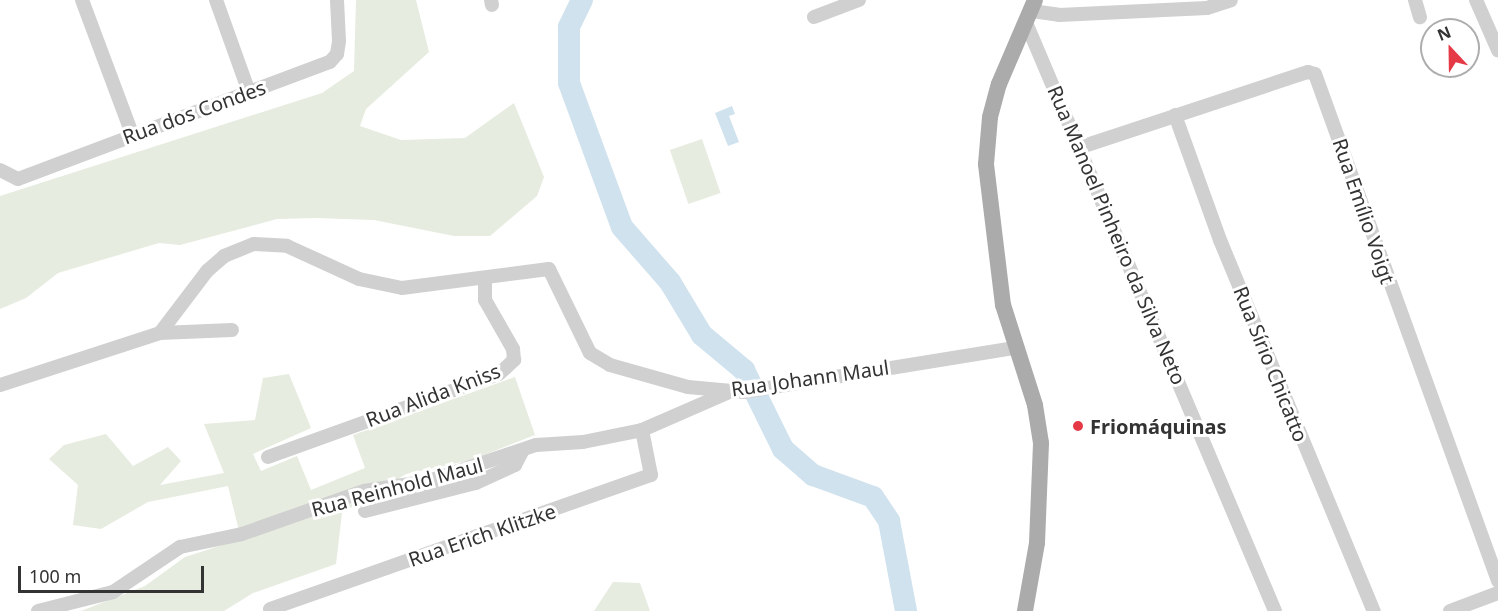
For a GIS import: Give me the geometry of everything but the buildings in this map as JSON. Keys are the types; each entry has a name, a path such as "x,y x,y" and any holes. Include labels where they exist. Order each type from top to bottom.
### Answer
{"main road":[{"path":"1026,611 1037,543 1042,457 1035,405 1016,348 996,264 986,165 990,117 999,84 1031,12"}],"street":[{"path":"82,0 132,135"},
{"path":"216,0 249,92"},
{"name":"Rua dos Condes","path":"0,170 18,179 330,62 337,54 339,41 337,0"},
{"path":"814,17 859,0"},
{"path":"1031,12 1059,15 1207,8 1231,0"},
{"path":"1415,0 1420,16"},
{"path":"1476,0 1495,32 1498,50"},
{"name":"Rua Manoel Pinheiro da Silva Neto","path":"1031,12 1082,147 1275,611"},
{"name":"Rua Emílio Voigt","path":"1082,147 1308,72 1315,74 1498,580"},
{"name":"Rua Sírio Chicatto","path":"1175,115 1220,240 1374,611"},
{"path":"160,333 207,271 224,256 254,244 287,246 359,279 402,288 435,286 459,279 485,280"},
{"name":"Rua Johann Maul","path":"485,280 549,269 578,334 590,354 599,360 688,387 737,392 1016,348"},
{"name":"Rua Alida Kniss","path":"268,457 500,374 514,360 513,349 485,300 485,280"},
{"path":"0,385 160,333 232,330"},
{"name":"Rua Reinhold Maul","path":"38,611 113,592 180,547 242,534 364,491 429,481 522,452 536,445 583,442 642,430 737,392"},
{"name":"Rua Erich Klitzke","path":"270,609 651,475 642,430"},
{"path":"365,511 476,483 515,465 522,452"},
{"path":"1450,611 1498,593"}],"shaded area":[{"path":"356,0 416,0 429,52 366,109 360,126 401,140 465,138 514,103 544,177 537,196 490,236 454,236 374,220 316,218 277,219 180,245 159,243 58,273 26,298 0,309 0,196 322,93 354,71"},
{"path":"702,139 721,193 688,204 670,150"},
{"path":"289,374 311,428 253,454 261,471 297,456 311,490 365,468 353,435 515,377 535,435 471,460 406,474 342,513 336,564 253,593 224,611 81,611 145,586 185,557 241,539 228,486 148,502 101,529 73,525 78,485 49,459 64,445 106,434 133,466 168,447 181,461 160,485 224,473 204,424 255,420 263,378"},
{"path":"613,582 640,583 650,611 594,611"}],"water":[{"path":"732,106 735,114 729,116 739,142 728,146 715,113"}],"waterway":[{"path":"582,0 569,27 569,83 622,227 670,282 702,335 744,370 783,449 813,475 873,497 889,521 906,611"}],"place":[{"name":"Friomáquinas","path":"1078,426"}]}
